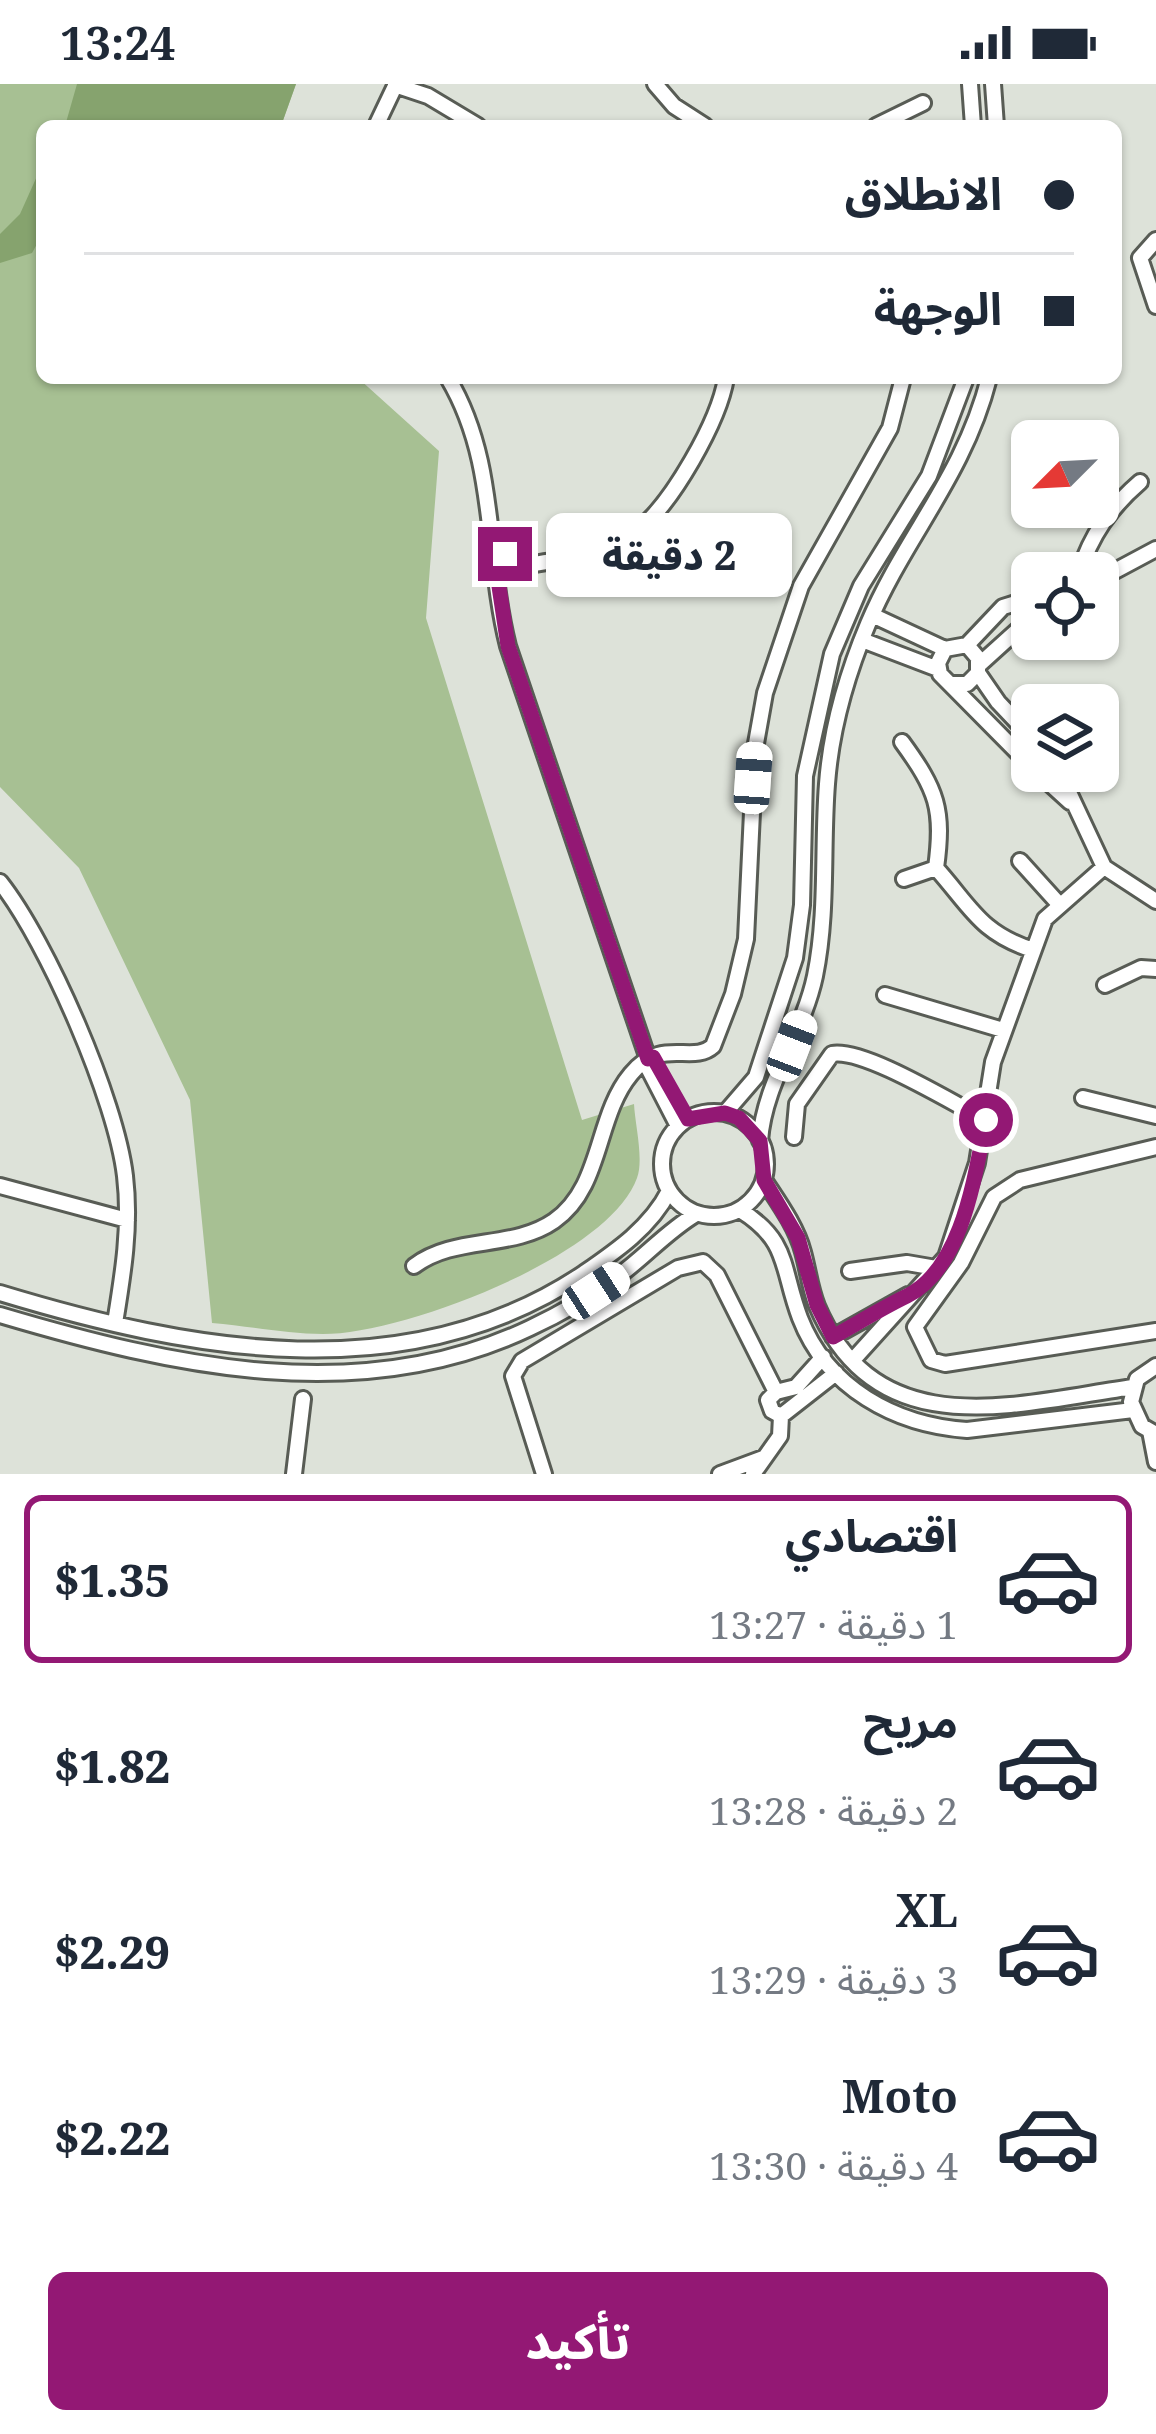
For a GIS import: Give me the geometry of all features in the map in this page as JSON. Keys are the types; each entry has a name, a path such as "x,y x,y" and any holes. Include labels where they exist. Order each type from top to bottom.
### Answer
{"street":[{"path":"655,84 674,106 696,120"},
{"path":"970,84 973,120"},
{"path":"993,84 996,120"},
{"path":"379,120 396,85 428,96 468,120"},
{"path":"888,120 923,103"},
{"path":"1156,240 1140,258 1156,306"},
{"path":"451,384 479,442 508,646 649,1059 683,1122"},
{"path":"496,579 533,561 580,556 637,530 663,506 722,401 725,384"},
{"path":"414,1266 443,1249 517,1236 556,1220 584,1187 623,1085 649,1059 672,1050 709,1051 733,994 746,939 755,749 764,693 802,586 890,428 901,384"},
{"path":"725,1113 756,1077 795,958 802,905 808,752 827,672 868,573 928,476 963,384"},
{"path":"987,384 949,484 867,627 842,698 830,758 826,893 814,980 792,1046 768,1097 760,1141 764,1180 798,1238 817,1305 833,1337 849,1356 900,1394 947,1408 997,1407 1133,1387 1156,1366"},
{"path":"1085,552 1089,539 1140,482"},
{"path":"493,547 533,561"},
{"path":"1119,568 1156,548"},
{"path":"867,627 945,649 967,645 1011,605"},
{"path":"847,618 938,669 1011,745"},
{"path":"952,684 967,684 1011,637"},
{"path":"967,645 998,702 1011,716"},
{"path":"938,669 945,649"},
{"path":"902,742 931,783 940,812 936,868 977,921 1006,941 1034,950"},
{"path":"1060,792 1074,805"},
{"path":"1068,792 1104,867 1156,901"},
{"path":"1020,861 1058,904"},
{"path":"781,1416 772,1411 769,1400 776,1392 796,1387 849,1356 946,1257 986,1120 1003,1030 1045,919 1104,867"},
{"path":"904,878 936,868"},
{"path":"0,882 40,950 101,1091 125,1176 127,1220 115,1323"},
{"path":"1105,986 1141,968 1156,969"},
{"path":"886,995 1003,1030"},
{"path":"794,1137 797,1105 832,1054 845,1052 870,1059 986,1120"},
{"path":"1083,1098 1156,1115"},
{"path":"760,1141 739,1118 725,1113 683,1122 669,1137 661,1164 669,1191 696,1214 711,1217 740,1210 764,1180"},
{"path":"1156,1147 1020,1180 994,1197 962,1264 915,1328 931,1360 945,1364 1156,1331"},
{"path":"0,1186 127,1220"},
{"path":"0,1293 115,1323 253,1348 372,1349 477,1325 536,1300 605,1258 651,1218 669,1191"},
{"path":"740,1210 765,1226 781,1248 801,1322 829,1366 891,1413 940,1428 992,1428 1132,1410"},
{"path":"0,1315 111,1344 250,1371 374,1372 483,1348 530,1328 603,1286 696,1214"},
{"path":"544,1474 513,1376 522,1361 678,1268 703,1262 717,1275 776,1392"},
{"path":"850,1271 908,1263 936,1268"},
{"path":"833,1337 908,1295"},
{"path":"250,1371 253,1348"},
{"path":"753,1474 780,1436 781,1416 829,1366"},
{"path":"1133,1387 1132,1410 1153,1432 1156,1462"},
{"path":"294,1474 303,1399"},
{"path":"720,1474 763,1458"}],"shaded area":[{"path":"0,84 296,84 283,120 36,120 36,384 365,384 439,451 426,618 582,1120 634,1104 640,1162 637,1178 619,1207 587,1236 546,1262 499,1286 401,1321 323,1334 212,1323 190,1100 79,868 0,787"},
{"path":"77,84 296,84 283,120 67,120"},
{"path":"36,178 36,246 32,253 0,263 0,234 20,214"}],"route":[{"path":"505,554 493,547 508,646 648,1059 653,1057 688,1119 725,1113 739,1118 760,1141 765,1153 764,1180 798,1238 817,1305 833,1337 908,1295 946,1257 970,1189 986,1120"}]}
